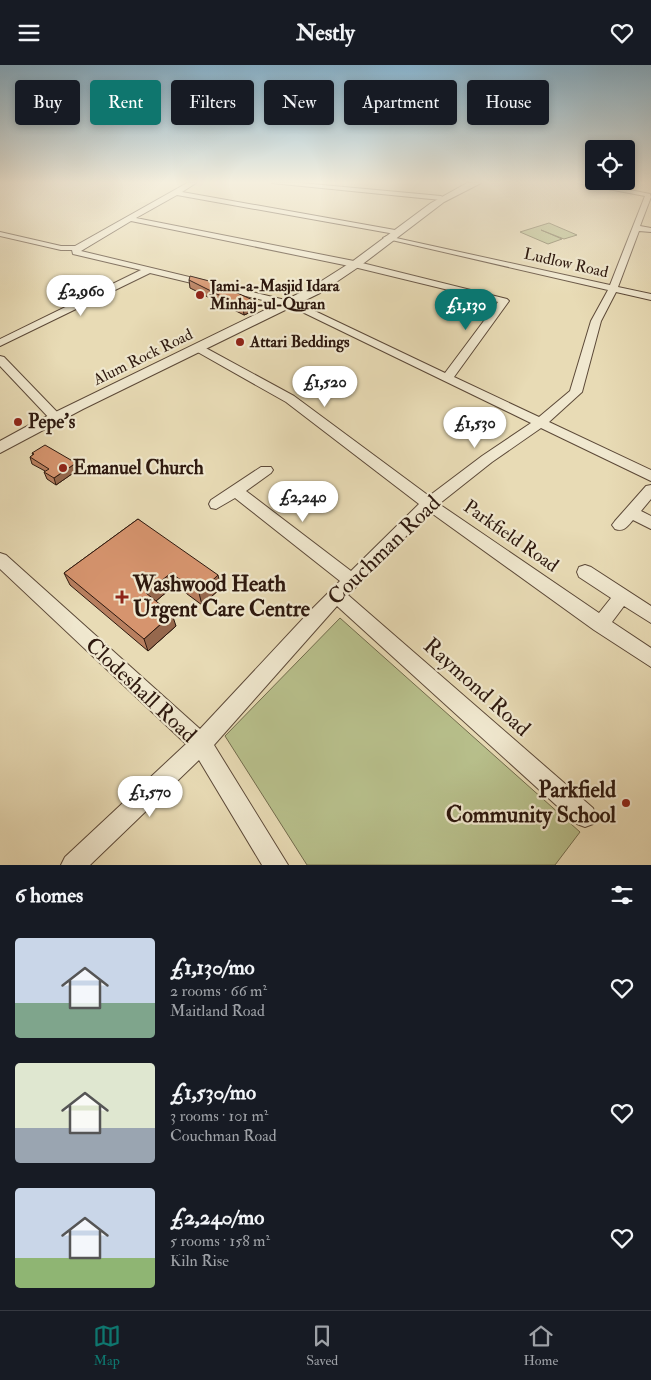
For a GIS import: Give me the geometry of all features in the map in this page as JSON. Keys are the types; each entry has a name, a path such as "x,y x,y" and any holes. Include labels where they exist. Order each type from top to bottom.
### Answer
{"street":[{"path":"0,234 61,248 77,248 129,220"},
{"path":"138,220 354,264 504,301 448,377"},
{"name":"Ludlow Road","path":"316,220 391,235 651,297"},
{"name":"Alum Rock Road","path":"0,448 56,417 327,284 411,220"},
{"name":"Couchman Road","path":"73,865 201,745 351,580 429,504 487,459 541,422 576,392 596,321 613,289 639,220"},
{"path":"637,228 651,230"},
{"path":"77,248 76,252 290,303 448,377 651,476"},
{"path":"0,343 151,269"},
{"name":"Parkfield Road","path":"198,348 290,399 429,504 651,659"},
{"path":"0,359 56,417"},
{"path":"216,504 266,470"},
{"path":"236,491 351,580"},
{"path":"620,525 651,491"},
{"path":"631,512 651,523"},
{"name":"Clodeshall Road","path":"0,559 201,745 276,865"},
{"path":"585,572 651,615"},
{"name":"Raymond Road","path":"337,595 585,815"},
{"path":"600,625 622,596"}],"green space":[{"path":"549,223 577,235 564,239 541,230 562,239 548,244 520,232"},
{"path":"340,618 580,832 555,865 307,865 225,736"}],"building":[{"path":"190,276 213,282 255,301 243,307 189,280"},
{"path":"45,445 76,463 54,478 44,472 49,469 30,457 34,454 32,453"},
{"name":"Washwood Heath Urgent Care Centre","path":"138,519 218,575 199,593 171,573 146,593 172,614 144,639 64,573"}],"place":[{"name":"Jami-a-Masjid Idara Minhaj-ul-Quran","path":"200,295"},
{"name":"Attari Beddings","path":"240,342"},
{"name":"Pepe's","path":"18,422"},
{"name":"Emanuel Church","path":"63,468"},
{"name":"Washwood Heath Urgent Care Centre","path":"122,597"},
{"name":"Parkfield Community School","path":"626,803"}]}
